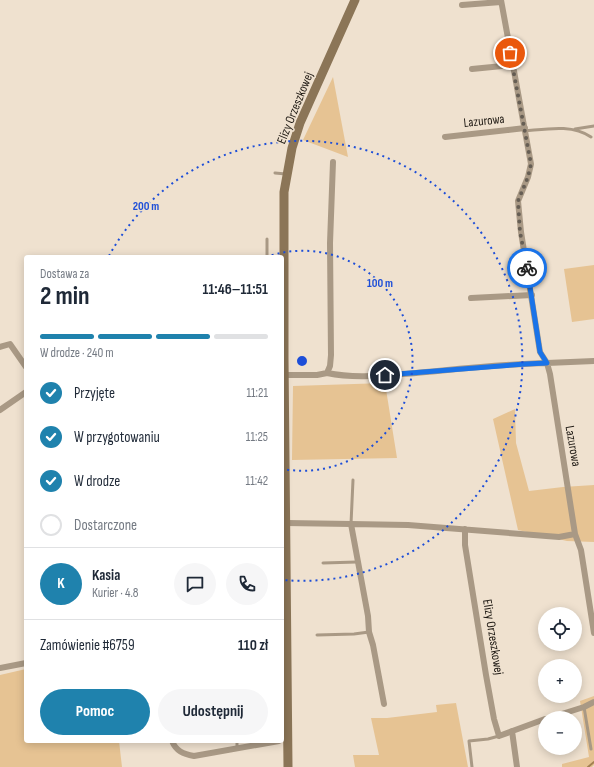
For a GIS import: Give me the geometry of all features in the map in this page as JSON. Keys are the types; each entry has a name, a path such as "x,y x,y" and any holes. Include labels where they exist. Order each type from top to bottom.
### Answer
{"street":[{"name":"Elizy Orzeszkowej","path":"283,255 286,174 292,148 300,123 355,0"},
{"name":"Lazurowa","path":"462,5 501,1 531,164 528,177 518,201 520,232 532,295 540,352 547,363 550,374 575,534"},
{"path":"472,69 513,65"},
{"name":"Lazurowa","path":"445,137 525,130"},
{"path":"327,373 330,366 331,355 330,243 333,162"},
{"path":"471,298 532,295"},
{"path":"0,347 10,344 24,364"},
{"path":"284,375 317,375 327,373 336,375 362,376 525,364 594,361"},
{"path":"0,410 24,393"},
{"name":"Elizy Orzeszkowej","path":"284,425 286,524 284,708"},
{"path":"286,524 408,525 559,538 575,534 580,550 594,633"},
{"path":"351,524 384,704"},
{"name":"Elizy Orzeszkowej","path":"464,529 465,545 485,668 494,719 499,736"},
{"path":"3,667 24,663"},
{"path":"571,711 594,702"},
{"path":"499,736 538,722"},
{"path":"512,731 517,767"},
{"path":"173,743 178,750 185,754 194,756 237,744 252,743"},
{"name":"Elizy Orzeszkowej","path":"283,743 288,767"}],"lane":[{"path":"525,130 575,129 594,126"},
{"path":"575,129 591,137"},
{"path":"275,173 286,174"},
{"path":"267,240 267,255"},
{"path":"351,524 353,480"},
{"path":"323,563 359,562"},
{"path":"318,635 370,632"},
{"path":"584,707 591,749"},
{"path":"472,767 469,741 499,736"}],"shaded area":[{"path":"333,77 348,157 303,140"},
{"path":"594,265 594,319 572,322 564,269"},
{"path":"385,383 397,458 292,460 293,386"},
{"path":"515,409 516,443 529,491 594,485 594,542 567,541 518,530 493,419"},
{"path":"24,669 24,743 119,743 122,767 0,767 0,675"},
{"path":"594,696 594,765 592,767 562,767 562,764 589,757 580,703 582,703 582,700"},
{"path":"456,703 468,767 355,767 353,755 379,755 371,718 387,718 437,712 436,705"}],"waterway":[{"path":"588,767 594,762"}],"way so far":[{"path":"510,53 531,164 528,177 518,201 520,232 527,268"}],"route":[{"path":"385,375 547,363 540,352 527,268"}]}
